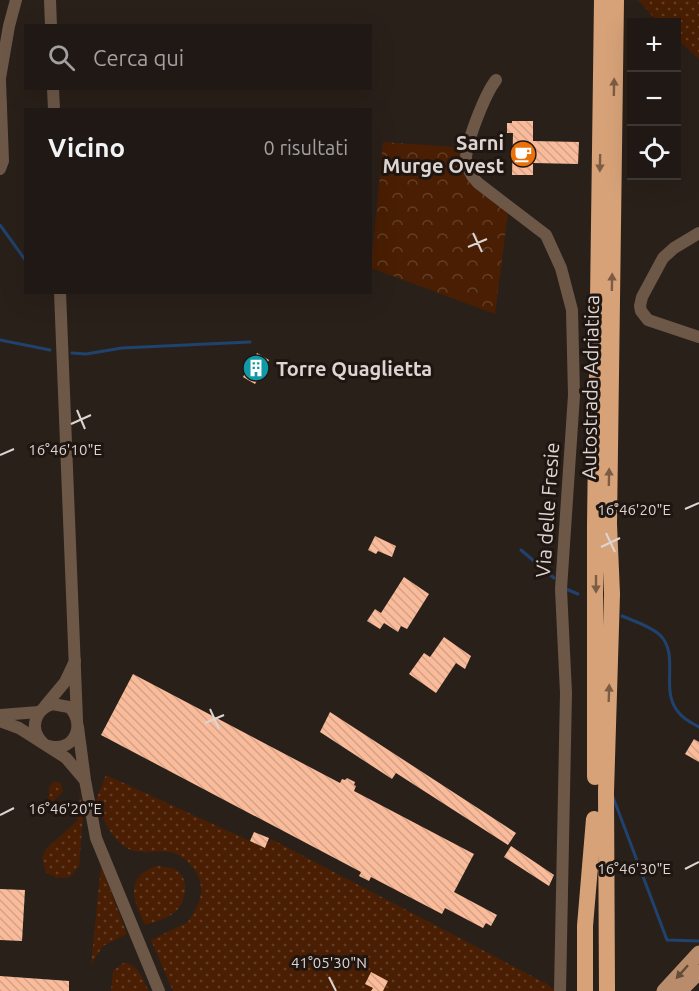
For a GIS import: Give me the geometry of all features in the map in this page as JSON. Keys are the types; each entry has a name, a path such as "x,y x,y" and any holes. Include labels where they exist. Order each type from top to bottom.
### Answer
{"highway":[{"name":"Autostrada Adriatica","path":"598,991 594,819 595,525 602,0"},
{"name":"Autostrada Adriatica","path":"608,793 606,772 612,594 609,524 616,0"},
{"path":"607,991 608,793"},
{"path":"608,793 612,811 616,991"},
{"path":"585,991 585,926 594,819"}],"main road":[{"path":"664,991 699,953"},
{"path":"680,991 699,972"}],"street":[{"path":"0,169 3,161 0,79 16,0"},
{"path":"50,0 51,24"},
{"name":"Via delle Fresie","path":"496,80 488,90 468,148 466,160 468,168 471,176 478,183 546,235 561,268 572,310 574,395 561,589 566,693 563,935 560,991"},
{"path":"53,90 54,108"},
{"path":"699,233 674,248 663,258 642,297 640,306 648,320 699,337"},
{"path":"60,294 78,723 85,780 96,838 159,991"},
{"path":"0,715 42,709 57,703 64,705 72,710 78,723 76,735 69,743 62,747 45,744 35,732 34,725 42,709 65,682 76,657"},
{"path":"0,721 19,728 66,758 85,780"},
{"path":"144,954 166,991"}],"green space":[{"path":"638,0 699,0 699,59 681,43 681,18 654,18"},
{"path":"383,142 468,148 468,168 509,205 495,314 372,268"},
{"path":"106,775 265,848 271,839 547,984 556,991 173,991 151,940 188,922 200,897 199,879 193,867 176,854 130,850 115,838 96,800"},
{"path":"54,781 61,783 63,792 48,806 49,788"},
{"path":"80,792 83,815 79,866 70,877 57,878 46,873 42,857 47,848 77,821"},
{"path":"101,866 127,934 103,946 91,965"},
{"path":"156,866 171,868 179,872 184,882 185,893 175,912 145,925 135,899 135,884 146,871"},
{"path":"123,963 136,969 149,991 111,991 113,971"}],"building":[{"path":"512,121 533,121 533,141 579,142 578,164 533,163 533,175 512,175 513,133 507,133 507,123 512,123"},
{"name":"Torre Quaglietta","path":"257,353 269,360 255,384 243,377"},
{"path":"375,536 396,546 392,557 378,551 376,554 368,550"},
{"path":"404,577 429,594 407,629 401,626 398,632 384,623 380,629 367,621 375,609 381,613"},
{"path":"444,637 471,656 465,669 456,663 436,693 409,674 424,653 430,657"},
{"path":"133,674 340,783 342,779 347,778 355,782 354,791 474,854 454,892 497,915 491,926 486,923 483,928 445,908 442,914 371,877 369,881 359,876 361,872 101,735"},
{"path":"330,712 516,833 508,845 396,773 392,779 320,732"},
{"path":"694,739 699,742 699,762 685,754"},
{"path":"254,832 269,838 265,848 250,841"},
{"path":"511,846 554,875 549,886 504,857"},
{"path":"0,889 25,890 22,941 0,940"},
{"path":"371,972 388,981 383,991 371,991 373,988 365,984"},
{"path":"0,976 69,981 69,991 0,991"}],"waterway":[{"path":"0,225 24,258"},
{"path":"0,340 50,350"},
{"path":"72,353 86,354 122,348 250,342"},
{"path":"521,550 554,578"},
{"path":"566,589 578,594"},
{"path":"622,616 660,635 669,653 670,685 674,705 684,718 699,727"},
{"path":"613,797 667,940 699,941"}],"place":[{"name":"Sarni Murge Ovest","path":"523,154"},
{"name":"Torre Quaglietta","path":"256,368"}]}
